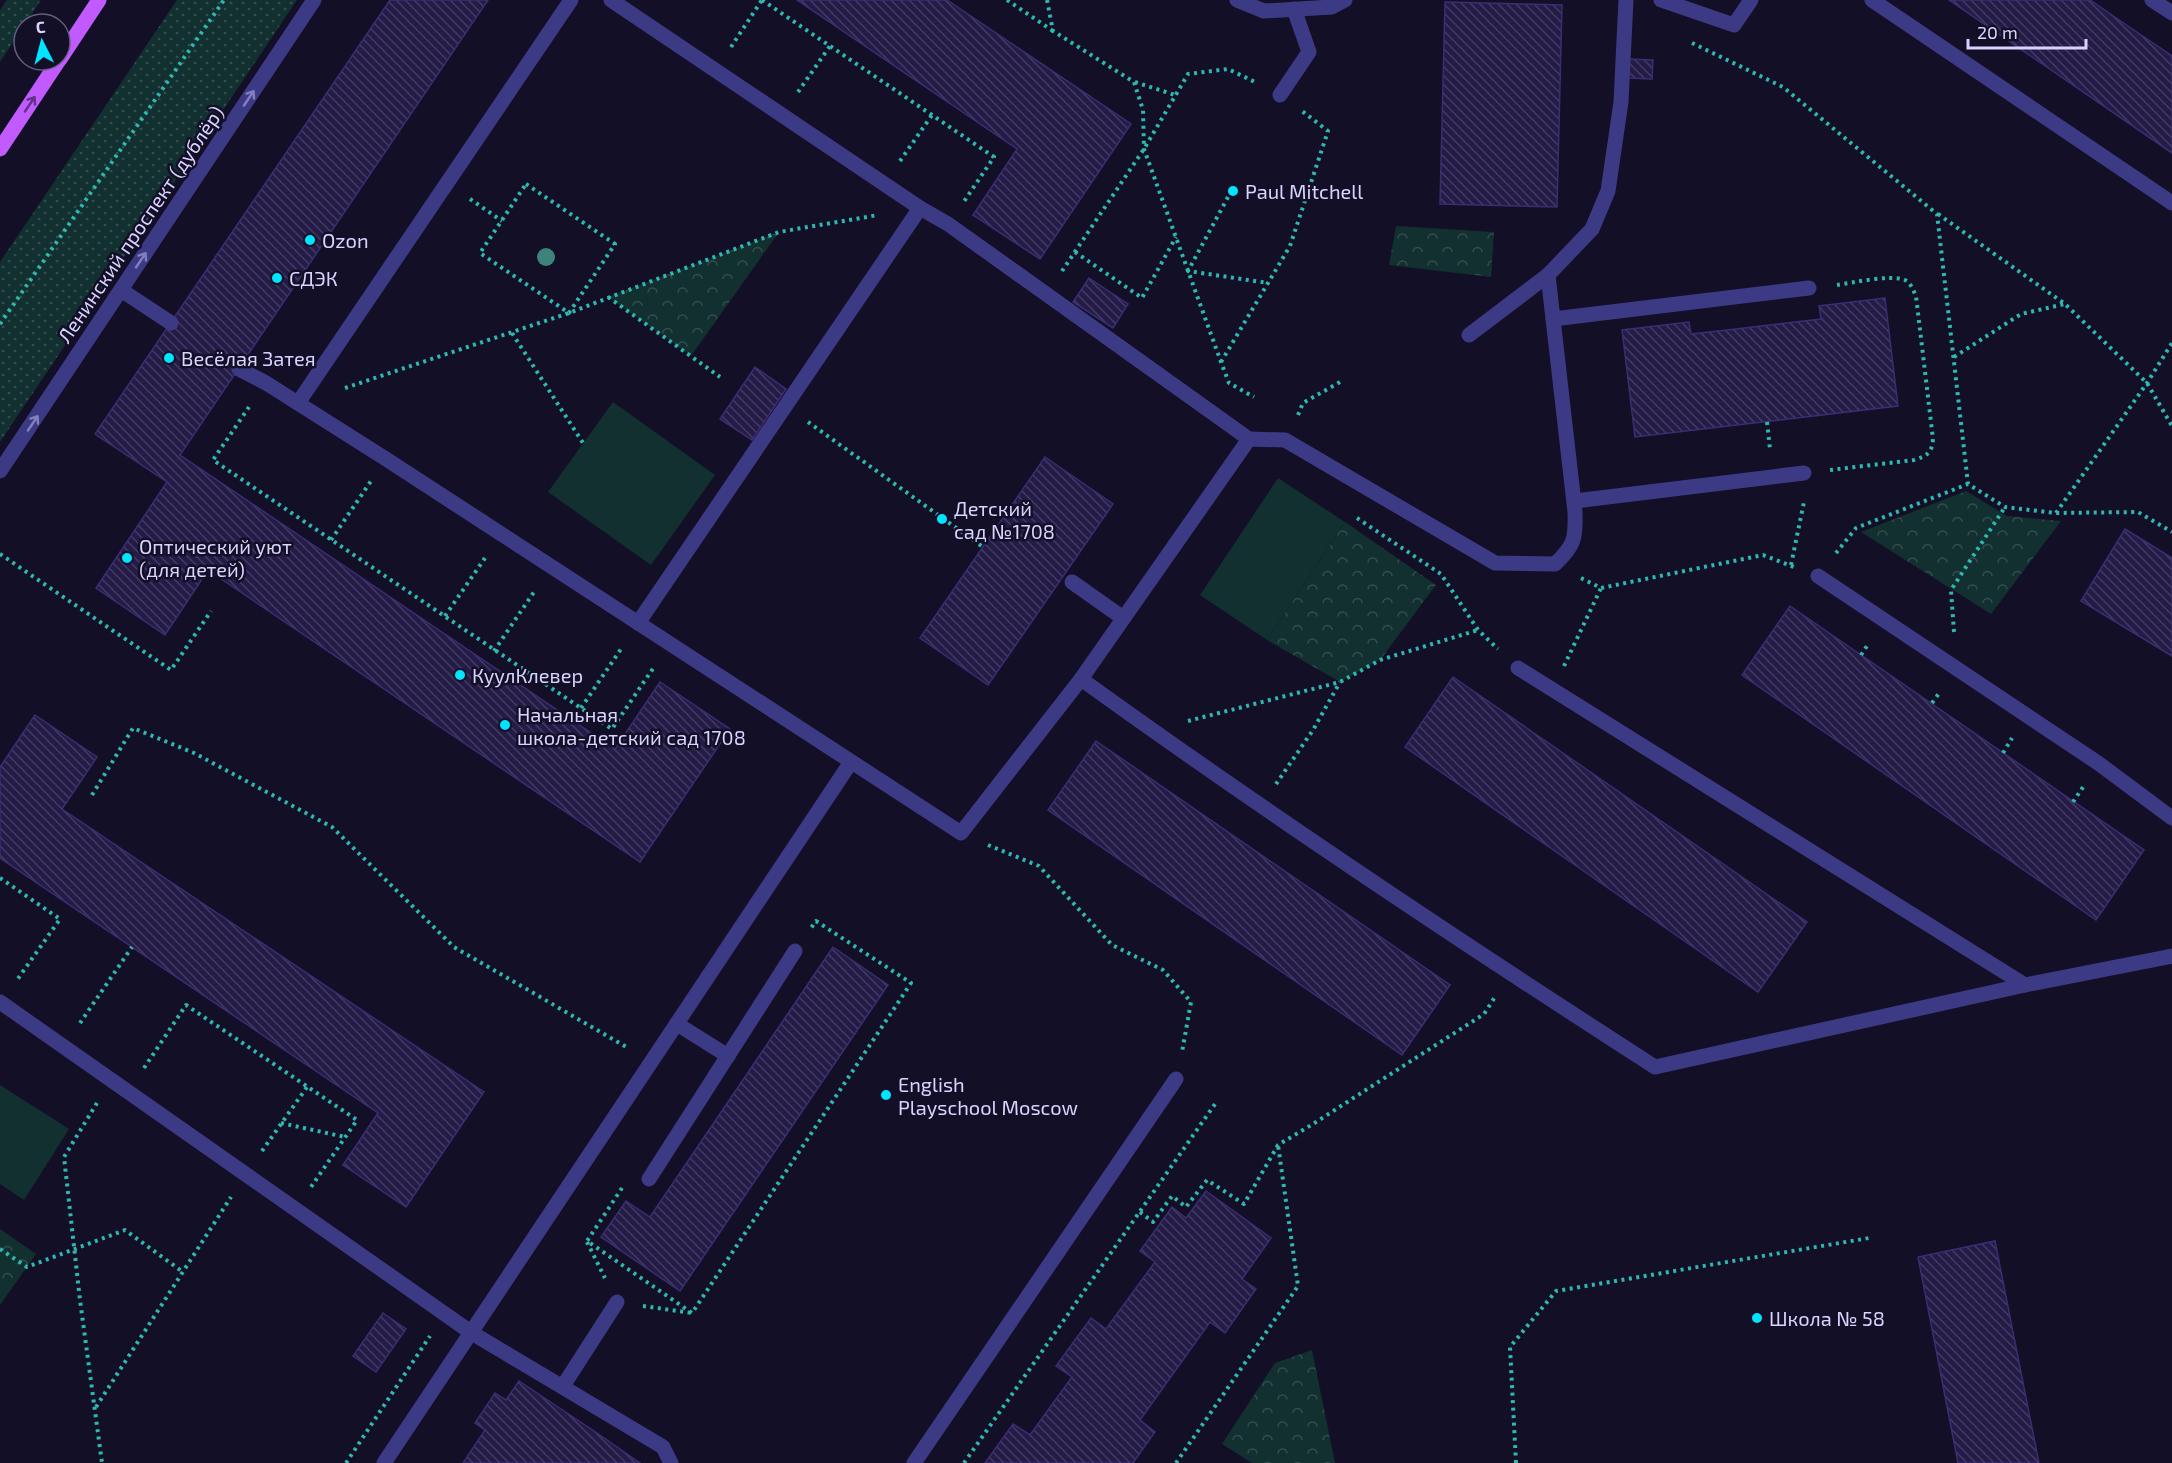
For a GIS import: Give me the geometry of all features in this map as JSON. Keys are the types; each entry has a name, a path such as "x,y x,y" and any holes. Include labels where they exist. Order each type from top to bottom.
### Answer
{"main road":[{"path":"72,41 99,0"},
{"path":"0,149 51,72"}],"street":[{"name":"Ленинский проспект (дублёр)","path":"0,471 314,0"},
{"path":"298,403 571,0"},
{"path":"611,0 920,208 948,224 1249,439 1285,440 1495,563 1554,564 1569,550 1576,532 1575,501 1548,275"},
{"path":"1237,0 1264,11 1332,7 1345,0"},
{"path":"1469,335 1548,275 1592,229 1608,191 1621,102 1626,0"},
{"path":"1661,0 1734,25 1751,0"},
{"path":"1872,0 2172,203"},
{"path":"2152,0 2172,13"},
{"path":"1281,95 1310,52 1294,9"},
{"path":"638,623 920,208"},
{"path":"1553,319 1809,288"},
{"path":"121,290 171,323"},
{"path":"239,369 266,383 386,459 961,833 1081,679 1249,439"},
{"path":"1575,501 1804,473"},
{"path":"1818,576 2098,763 2172,818"},
{"path":"1072,582 1123,618"},
{"path":"1518,668 2025,985"},
{"path":"1081,679 1510,974 1655,1067 2025,985 2172,956"},
{"path":"384,1463 851,762"},
{"path":"649,1179 795,951"},
{"path":"0,1002 472,1333 663,1447 670,1463"},
{"path":"677,1024 728,1056"},
{"path":"914,1463 1176,1079"},
{"path":"563,1386 617,1302"}],"path":[{"path":"0,324 225,0"},
{"path":"715,70 762,0 994,157 948,224"},
{"path":"1007,0 1053,32 1134,82 1175,95"},
{"path":"1047,0 1053,32"},
{"path":"1689,42 1783,87 1937,214 2065,304 2147,383 2172,426"},
{"path":"782,116 830,46"},
{"path":"1047,294 1144,148 1188,74 1228,69 1281,95 1328,130 1290,246 1221,362"},
{"path":"1134,82 1143,110 1144,148 1221,362 1229,383 1254,397"},
{"path":"884,184 932,115"},
{"path":"447,184 502,221"},
{"path":"526,184 615,244 568,313 480,253 526,184"},
{"path":"1188,271 1228,197"},
{"path":"343,388 568,313 779,232 920,208"},
{"path":"1937,214 1968,484"},
{"path":"1075,252 1142,298 1176,236"},
{"path":"1188,271 1268,284"},
{"path":"1804,473 1926,457 1932,449 1933,439 1916,296 1912,286 1905,280 1893,278 1809,288"},
{"path":"608,297 720,377"},
{"path":"1954,357 2021,314 2065,304"},
{"path":"512,333 583,443"},
{"path":"2055,513 2147,383 2172,343"},
{"path":"1285,440 1304,403 1340,382"},
{"path":"266,383 213,460 612,729 669,644"},
{"path":"785,407 984,546"},
{"path":"331,540 386,459"},
{"path":"1968,484 2005,507 2055,513 2138,512 2172,532"},
{"path":"1554,689 1601,588 1763,555 1818,576 1856,528 1968,484"},
{"path":"1791,566 1805,494"},
{"path":"1957,668 1952,590 2005,507"},
{"path":"1152,730 1340,682 1380,660 1478,630 1442,574 1351,514"},
{"path":"445,616 501,533"},
{"path":"0,554 171,670 211,611"},
{"path":"494,651 551,566"},
{"path":"581,708 638,623"},
{"path":"1263,805 1313,730 1340,682"},
{"path":"92,795 133,728 194,753 332,828 454,947 652,1062"},
{"path":"2073,802 2079,794"},
{"path":"961,833 1039,866 1112,945 1163,970 1191,1002 1176,1079"},
{"path":"0,878 60,919 0,1002"},
{"path":"692,1313 911,982 816,921 795,951"},
{"path":"64,1047 132,947"},
{"path":"1140,1212 1153,1222 1172,1196 1186,1207 1207,1180 1244,1204 1278,1144 1484,1014 1510,974"},
{"path":"129,1091 186,1005 357,1120 296,1209"},
{"path":"102,1463 64,1157 111,1079"},
{"path":"95,1408 246,1174 307,1087"},
{"path":"964,1463 1215,1104"},
{"path":"281,1123 346,1137"},
{"path":"1176,1463 1298,1286 1278,1144"},
{"path":"587,1240 636,1168 649,1179"},
{"path":"0,1249 27,1267 125,1230 183,1272"},
{"path":"1516,1463 1510,1347 1556,1291 1869,1238"},
{"path":"587,1240 692,1313"},
{"path":"587,1240 617,1302 692,1313"},
{"path":"346,1463 445,1313"},
{"path":"350,1457 356,1463"}],"green space":[{"path":"7,0 41,0 33,12 12,12 12,44 0,62 0,10"},
{"path":"177,0 297,0 0,442 0,262"},
{"path":"1396,226 1494,232 1491,277 1389,265"},
{"path":"779,232 691,356 608,297"},
{"path":"613,402 715,475 651,565 548,492"},
{"path":"1278,478 1345,522 1267,640 1200,595"},
{"path":"1966,491 2007,516 2061,521 1991,614 1861,532"},
{"path":"1345,522 1436,585 1380,660 1340,682 1267,640"},
{"path":"0,1085 69,1129 24,1200 0,1184"},
{"path":"0,1229 36,1254 0,1305"},
{"path":"1312,1350 1335,1463 1252,1463 1222,1444 1275,1363"}],"building":[{"path":"390,0 488,0 180,455 615,749 660,682 730,729 640,862 208,570 165,635 96,588 167,482 95,434"},
{"path":"797,0 947,0 1131,124 1040,259 973,215 1017,149"},
{"path":"1949,0 2090,0 2172,56 2172,153"},
{"path":"1445,2 1562,5 1557,207 1440,204"},
{"path":"1629,59 1653,60 1652,79 1628,78"},
{"path":"1089,278 1128,304 1113,328 1073,302"},
{"path":"1885,298 1898,406 1635,437 1622,330 1689,322 1691,334 1821,319 1819,306"},
{"path":"755,367 786,389 752,440 720,419"},
{"path":"1045,457 1113,504 988,685 920,638"},
{"path":"2125,529 2172,558 2172,656 2081,601"},
{"path":"1790,606 2144,850 2096,920 1742,675"},
{"path":"1453,677 1807,922 1758,992 1405,747"},
{"path":"35,715 97,757 62,809 484,1092 406,1207 343,1165 378,1113 0,858 0,767"},
{"path":"1096,741 1450,985 1402,1055 1048,810"},
{"path":"833,947 888,985 680,1291 601,1237 626,1201 650,1217"},
{"path":"1206,1191 1271,1238 1242,1279 1256,1289 1225,1333 1210,1322 1140,1420 1155,1432 1133,1463 985,1463 1013,1424 1030,1435 1072,1377 1056,1366 1091,1318 1106,1329 1155,1262 1140,1251 1172,1207 1186,1218"},
{"path":"1995,1241 2039,1463 1958,1463 1918,1257"},
{"path":"383,1313 406,1329 376,1372 353,1356"},
{"path":"519,1381 640,1463 463,1463 485,1430 475,1423 495,1393 506,1400"}],"place":[{"name":"Paul Mitchell","path":"1233,191"},
{"name":"Ozon","path":"310,240"},
{"name":"СДЭК","path":"277,278"},
{"name":"Весёлая Затея","path":"169,358"},
{"name":"Детский сад №1708","path":"942,519"},
{"name":"Оптический уют (для детей)","path":"127,558"},
{"name":"КуулКлевер","path":"460,675"},
{"name":"Начальная школа-детский сад 1708","path":"505,725"},
{"name":"English Playschool Moscow","path":"886,1095"},
{"name":"Школа № 58","path":"1757,1318"}]}
